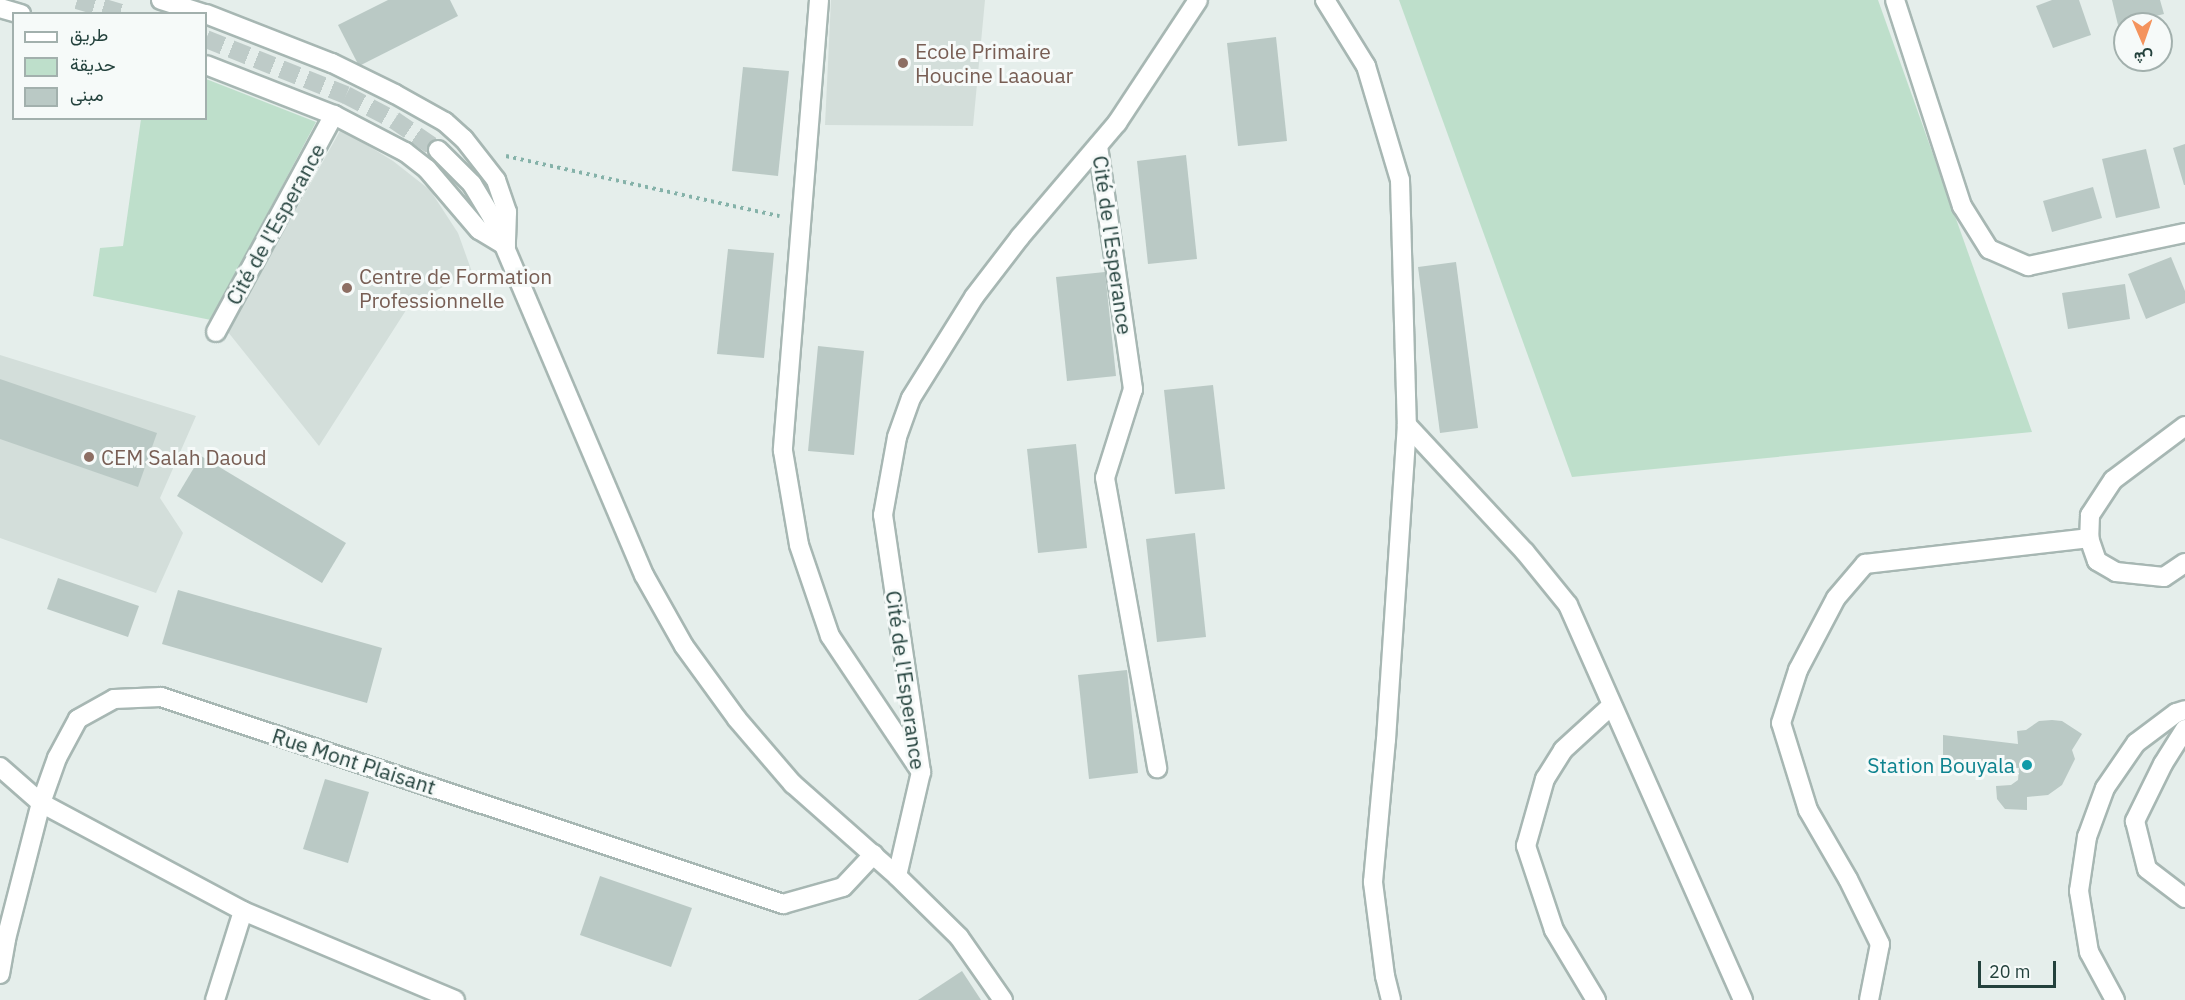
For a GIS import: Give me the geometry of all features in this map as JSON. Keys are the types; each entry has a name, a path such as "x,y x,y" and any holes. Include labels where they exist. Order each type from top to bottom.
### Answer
{"street":[{"path":"161,0 199,12"},
{"path":"819,0 783,451 799,545 830,636 921,772"},
{"name":"Cité de l'Esperance","path":"897,876 921,772 883,515 897,437 911,398 974,297 1020,237 1117,123 1198,0"},
{"path":"1325,0 1366,66 1400,180 1407,425 1386,740 1373,882 1385,976 1391,1000"},
{"path":"1895,0 1962,206 1989,249 2028,266 2185,233"},
{"path":"207,15 332,63 413,103 444,122 464,140 496,180 507,212 506,246"},
{"path":"207,65 334,115 391,143 427,168 479,230 506,246"},
{"name":"Cité de l'Esperance","path":"216,332 334,115"},
{"name":"Cité de l'Esperance","path":"1098,146 1133,389 1105,477 1157,768"},
{"path":"438,150 472,184 506,246 644,575 684,646 737,719 794,784 874,854 959,937 1003,1000"},
{"path":"1407,425 1525,552 1568,605 1743,1000"},
{"path":"2185,426 2113,480 2090,515 2089,538 2097,561 2116,572 2164,577 2185,563"},
{"path":"1869,1000 1880,944 1848,879 1808,810 1781,723 1798,670 1836,598 1865,564 2089,538"},
{"name":"Rue Mont Plaisant","path":"0,974 3,939 41,803 57,758 78,719 114,699 161,697 783,904 843,886 874,854"},
{"path":"1596,1000 1554,930 1526,846 1545,779 1563,750 1611,706"},
{"path":"2115,1000 2089,952 2079,891 2087,837 2106,788 2136,743 2176,713 2185,710"},
{"path":"2185,729 2163,764 2135,821 2147,869 2185,898"},
{"path":"0,767 41,803 243,911 454,1000"},
{"path":"215,1000 243,911"}],"path":[{"path":"516,156 801,221"}],"shaded area":[{"name":"Ecole Primaire Houcine Laaouar","path":"831,0 985,0 973,126 825,125"},
{"name":"Centre de Formation Professionnelle","path":"341,129 393,161 430,190 458,233 472,272 410,304 319,446 228,332"},
{"name":"CEM Salah Daoud","path":"0,355 196,416 160,498 183,533 156,593 0,538"}],"green space":[{"path":"1399,0 1878,0 2032,432 1572,477"},
{"path":"207,79 316,122 211,320 93,296 100,248 123,246 141,120 207,120"}],"building":[{"path":"388,0 450,0 458,16 359,66 338,25"},
{"path":"2052,0 2079,0 2091,35 2053,48 2036,6"},
{"path":"2112,0 2160,0 2163,12 2115,12"},
{"path":"1276,37 1287,141 1238,146 1227,43"},
{"path":"743,67 789,71 778,176 732,171"},
{"path":"2185,144 2185,185 2184,185 2173,148"},
{"path":"2146,149 2160,208 2116,218 2102,159"},
{"path":"1186,155 1197,259 1148,264 1137,161"},
{"path":"2093,187 2102,218 2052,232 2043,201"},
{"path":"728,249 774,253 764,358 717,354"},
{"path":"2171,257 2185,291 2185,303 2146,319 2128,274"},
{"path":"1456,262 1478,428 1440,433 1418,267"},
{"path":"1105,272 1116,376 1067,381 1056,277"},
{"path":"2125,284 2130,319 2068,329 2062,293"},
{"path":"818,346 864,351 854,455 808,451"},
{"path":"0,379 157,433 138,487 0,439"},
{"path":"1213,385 1225,489 1175,494 1164,390"},
{"path":"1076,444 1087,548 1038,553 1027,449"},
{"path":"201,456 346,543 322,583 177,496"},
{"path":"1195,533 1206,637 1157,642 1146,539"},
{"path":"58,578 139,606 128,637 47,609"},
{"path":"178,590 382,648 367,703 162,644"},
{"path":"1127,670 1138,773 1089,779 1078,675"},
{"name":"Station Bouyala","path":"2039,721 2062,721 2082,734 2072,750 2075,759 2062,785 2048,795 2027,797 2027,810 2005,809 1997,799 1996,786 2011,785 2018,780 2019,768 1943,762 1943,735 2018,744 2017,731 2026,730"},
{"path":"325,779 369,792 348,863 303,849"},
{"path":"600,876 692,908 671,967 580,935"},
{"path":"962,971 981,1000 918,1000"}],"tunnel":[{"path":"77,0 118,12"},
{"path":"207,39 346,95 394,120 438,150"}],"place":[{"name":"Ecole Primaire Houcine Laaouar","path":"903,63"},
{"name":"Centre de Formation Professionnelle","path":"347,288"},
{"name":"CEM Salah Daoud","path":"89,457"},
{"name":"Station Bouyala","path":"2027,765"}]}
